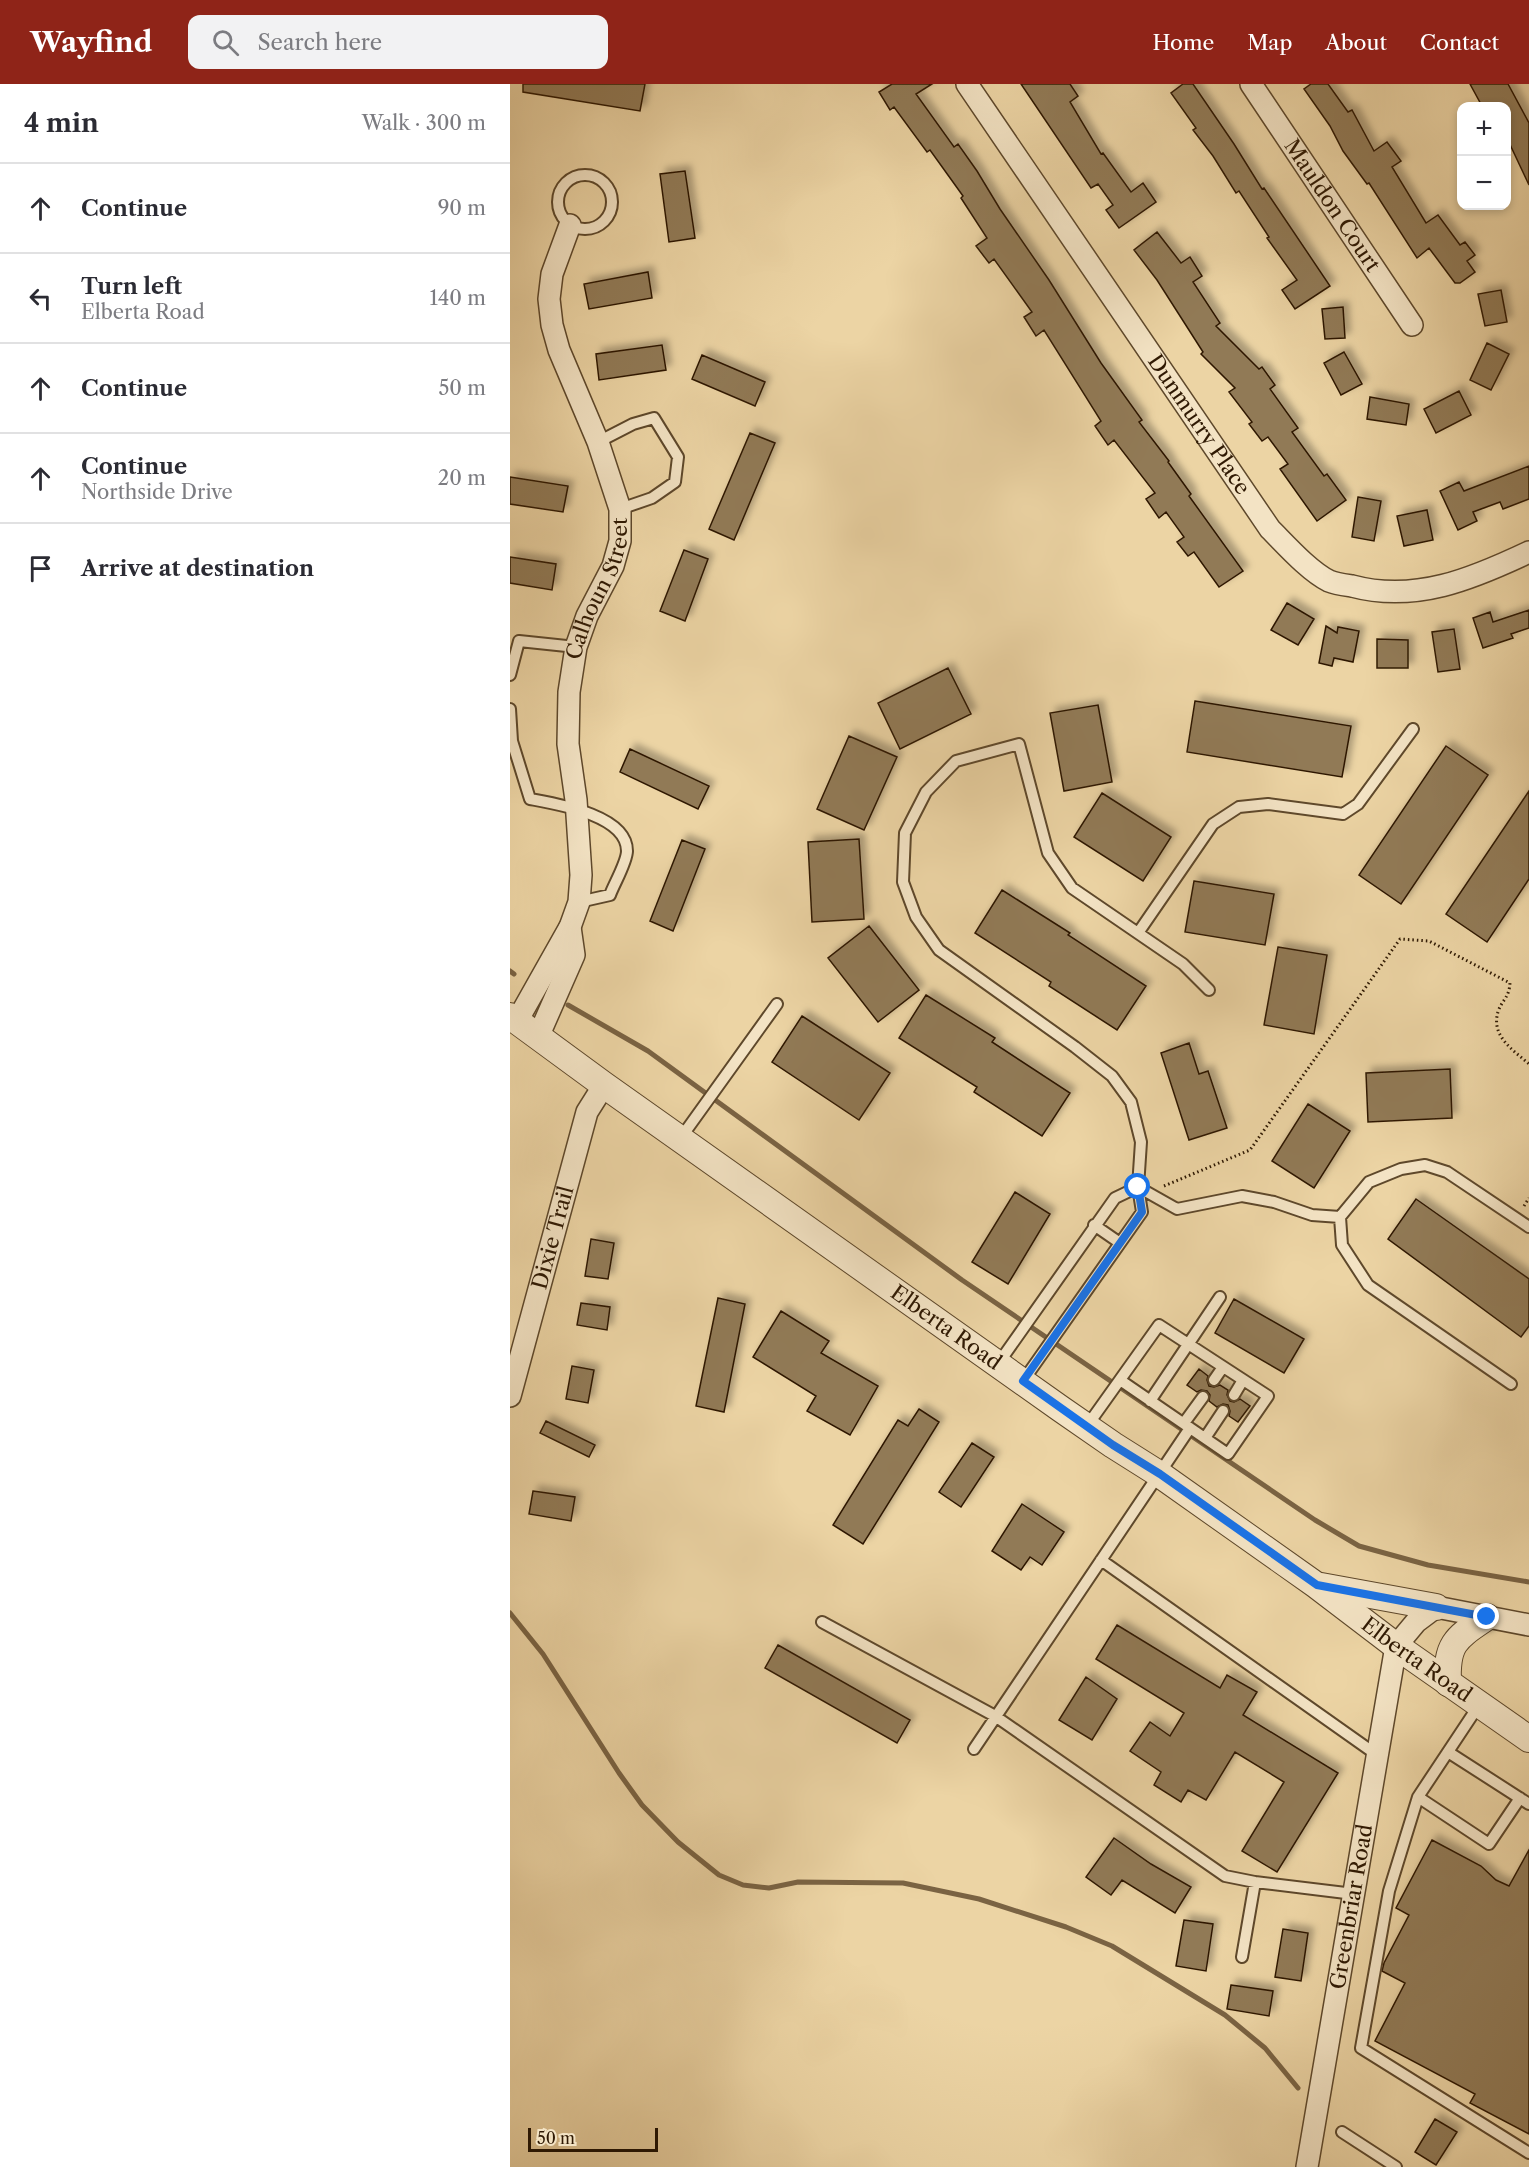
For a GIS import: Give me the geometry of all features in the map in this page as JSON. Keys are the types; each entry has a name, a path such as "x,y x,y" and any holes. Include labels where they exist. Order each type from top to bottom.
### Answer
{"street":[{"name":"Dunmurry Place","path":"967,84 1270,529 1301,560 1329,580 1373,592 1417,592 1466,578 1529,552"},
{"name":"Mauldon Court","path":"1251,84 1412,325"},
{"name":"Calhoun Street","path":"513,1018 570,927 579,902 581,875 568,744 569,692 576,647 587,616 613,566 620,541 620,509 598,442 559,350 552,325 549,299 552,274 570,225"},
{"name":"Calhoun Street","path":"538,1037 574,955 570,927"},
{"name":"Elberta Road","path":"513,1018 1087,1427 1160,1474 1317,1585 1396,1647 1529,1740"},
{"name":"Dixie Trail","path":"510,1396 587,1112 604,1085"},
{"path":"1317,1585 1529,1625"},
{"path":"1396,1647 1416,1622 1436,1607"},
{"path":"1448,1683 1447,1662 1452,1646 1462,1634 1487,1617"},
{"name":"Greenbriar Road","path":"1307,2167 1396,1647"}],"lane":[{"path":"580,174 589,174 598,178 605,183 612,199 608,216 596,227 578,229 570,225 558,211 559,192 571,178 580,174"},
{"path":"598,442 633,424 654,418 678,457 675,482 652,498 620,509"},
{"path":"510,675 519,640 576,647"},
{"path":"510,709 512,741 530,799 576,808 605,821 625,838 627,853 610,895 579,902"},
{"path":"1138,933 1213,824 1239,807 1268,804 1343,814 1358,804 1413,729"},
{"path":"1023,1381 1142,1212 1138,1187 1141,1142 1131,1102 1112,1076 939,950 916,917 903,882 906,833 926,792 956,761 1019,744 1048,853 1072,888 1183,964 1209,990"},
{"path":"680,1139 777,1004"},
{"path":"1511,1384 1368,1285 1342,1245 1340,1217 1369,1182 1401,1169 1425,1166 1447,1172 1529,1227"},
{"path":"1138,1187 1177,1209 1242,1196 1274,1202 1312,1215 1340,1217"},
{"path":"998,1364 1115,1197 1138,1187"},
{"path":"1094,1226 1120,1243"},
{"path":"1150,1401 1190,1345 1220,1297"},
{"path":"1087,1427 1120,1380 1159,1325 1268,1396 1228,1454 1120,1380"},
{"path":"1214,1380 1223,1367"},
{"path":"1234,1395 1243,1380"},
{"path":"974,1749 1160,1474 1203,1396"},
{"path":"1205,1438 1223,1411"},
{"path":"1101,1560 1377,1755"},
{"path":"822,1622 995,1716 1226,1876 1255,1882 1354,1894"},
{"path":"1479,1704 1418,1797 1389,1891 1361,2048 1529,2153"},
{"path":"1418,1797 1489,1844 1525,1801 1448,1752"},
{"path":"1242,1957 1255,1882"},
{"path":"1342,2132 1396,2167"}],"path":[{"path":"1148,1193 1250,1150 1401,939 1429,941 1510,983 1509,994 1499,1009 1497,1027 1501,1039 1529,1064"}],"building":[{"path":"523,84 645,84 640,111 523,92"},
{"path":"892,84 932,84 916,94 954,147 958,144 977,171 1101,363 1142,420 1139,422 1169,461 1191,494 1189,496 1243,571 1219,587 1194,552 1188,556 1177,542 1184,537 1166,512 1159,518 1146,499 1155,493 1114,440 1108,445 1095,426 1101,421 1044,330 1036,336 1024,317 1032,312 994,259 989,263 976,246 987,238 961,198 963,196 930,150 927,152 894,107 890,110 879,92"},
{"path":"1021,84 1070,84 1078,96 1070,102 1101,154 1103,153 1131,192 1143,183 1156,202 1119,228 1106,210 1113,205 1098,184 1091,188"},
{"path":"1183,84 1193,84 1262,189 1264,188 1330,286 1295,309 1282,290 1297,280 1267,238 1269,237 1239,191 1236,193 1213,156 1193,130 1196,128 1171,93"},
{"path":"1311,84 1328,84 1348,112 1352,110 1374,151 1387,142 1401,161 1392,167 1426,223 1438,215 1460,245 1465,242 1475,255 1467,261 1475,272 1460,283 1455,283 1429,248 1417,258 1369,183 1367,184 1343,151 1330,126 1304,89"},
{"path":"1470,84 1508,84 1529,123 1529,185 1511,147 1511,102 1480,102"},
{"path":"685,171 695,238 669,242 660,174"},
{"path":"1157,232 1181,263 1190,257 1202,276 1193,282 1220,323 1216,326 1259,369 1262,367 1275,385 1270,389 1298,428 1292,432 1324,476 1327,474 1346,500 1317,521 1280,469 1288,464 1268,437 1262,441 1249,424 1252,422 1229,392 1235,388 1201,354 1203,352 1157,280 1134,250"},
{"path":"648,272 652,298 589,309 584,284"},
{"path":"1501,290 1507,322 1485,326 1478,294"},
{"path":"1343,307 1345,338 1325,339 1322,309"},
{"path":"1487,343 1509,354 1491,390 1470,380"},
{"path":"662,345 666,370 599,380 596,354"},
{"path":"1344,352 1362,384 1341,395 1324,363"},
{"path":"702,355 765,382 755,406 692,379"},
{"path":"1459,391 1471,415 1436,433 1424,409"},
{"path":"1370,397 1409,404 1406,425 1367,419"},
{"path":"750,433 775,443 734,540 709,529"},
{"path":"1529,466 1529,499 1503,509 1500,502 1473,512 1477,521 1458,530 1440,491 1459,482 1464,491"},
{"path":"510,477 568,486 563,512 510,504"},
{"path":"1358,497 1381,501 1374,541 1352,537"},
{"path":"1427,510 1433,540 1404,546 1397,516"},
{"path":"684,550 708,559 685,621 660,611"},
{"path":"510,557 556,564 552,590 510,583"},
{"path":"1287,603 1314,619 1298,645 1271,630"},
{"path":"1529,610 1529,628 1511,634 1513,638 1483,648 1473,618 1490,612 1493,622"},
{"path":"1326,626 1337,633 1338,627 1359,631 1353,662 1334,658 1332,666 1319,663"},
{"path":"1454,629 1460,669 1438,672 1432,632"},
{"path":"1377,639 1408,640 1408,668 1377,668"},
{"path":"948,668 971,714 900,749 878,703"},
{"path":"1195,701 1351,726 1342,777 1187,752"},
{"path":"1098,705 1112,782 1064,791 1050,713"},
{"path":"849,736 897,757 864,830 817,809"},
{"path":"1446,746 1488,775 1401,904 1359,875"},
{"path":"630,749 709,786 698,809 620,772"},
{"path":"1529,791 1529,879 1487,942 1446,914"},
{"path":"1102,793 1171,837 1143,881 1074,837"},
{"path":"859,839 864,919 812,922 808,842"},
{"path":"682,840 705,849 673,931 650,921"},
{"path":"1194,881 1274,894 1265,945 1185,932"},
{"path":"1002,890 1070,933 1068,935 1146,986 1117,1030 1049,986 1051,982 975,933"},
{"path":"869,926 919,990 878,1022 828,958"},
{"path":"1278,947 1327,955 1314,1034 1264,1025"},
{"path":"926,995 995,1038 992,1042 1070,1093 1042,1136 974,1092 977,1087 899,1038"},
{"path":"802,1016 890,1073 859,1120 772,1062"},
{"path":"1189,1043 1199,1074 1208,1071 1227,1128 1189,1140 1161,1053"},
{"path":"1450,1069 1452,1118 1368,1122 1366,1073"},
{"path":"1308,1104 1350,1131 1314,1188 1272,1161"},
{"path":"1015,1192 1050,1214 1008,1284 972,1262"},
{"path":"1416,1199 1529,1279 1529,1326 1521,1337 1388,1239"},
{"path":"591,1239 614,1243 608,1279 585,1276"},
{"path":"718,1298 745,1304 724,1412 696,1406"},
{"path":"1234,1299 1304,1339 1284,1373 1215,1333"},
{"path":"581,1303 610,1307 607,1330 577,1325"},
{"path":"781,1311 829,1341 821,1353 878,1386 850,1435 807,1411 816,1396 753,1357"},
{"path":"572,1366 594,1370 588,1403 566,1399"},
{"path":"1199,1369 1208,1376 1209,1386 1220,1385 1228,1390 1227,1395 1230,1401 1240,1399 1250,1406 1238,1422 1229,1416 1228,1405 1223,1404 1217,1407 1209,1401 1210,1395 1207,1391 1197,1392 1187,1385"},
{"path":"919,1409 939,1422 863,1544 833,1525 898,1420 908,1426"},
{"path":"546,1421 595,1445 589,1457 540,1433"},
{"path":"972,1443 994,1457 961,1507 939,1492"},
{"path":"533,1491 575,1497 571,1521 529,1514"},
{"path":"1022,1504 1064,1532 1042,1565 1030,1557 1021,1570 992,1551"},
{"path":"1117,1625 1220,1688 1227,1675 1257,1692 1243,1715 1338,1773 1277,1872 1242,1851 1284,1782 1235,1752 1206,1800 1188,1790 1181,1802 1154,1785 1161,1772 1130,1751 1150,1722 1170,1736 1184,1713 1096,1659"},
{"path":"778,1645 910,1720 897,1743 765,1668"},
{"path":"1086,1677 1117,1699 1092,1740 1059,1720"},
{"path":"1114,1838 1151,1864 1191,1887 1175,1913 1122,1880 1111,1895 1086,1877"},
{"path":"1432,1840 1481,1866 1496,1880 1509,1886 1529,1850 1529,2134 1470,2103 1475,2094 1375,2041 1405,1983 1382,1971 1409,1915 1396,1908"},
{"path":"1184,1920 1213,1924 1206,1971 1176,1966"},
{"path":"1283,1929 1308,1933 1301,1981 1275,1977"},
{"path":"1231,1985 1273,1991 1269,2016 1227,2009"},
{"path":"1435,2119 1457,2132 1436,2165 1415,2152"}],"waterway":[{"path":"510,971 514,974"},
{"path":"568,1005 648,1051 962,1280 1315,1520 1359,1546 1428,1565 1529,1582"},
{"path":"510,1613 543,1654 642,1805 678,1842 719,1875 743,1885 769,1888 798,1882 903,1883 979,1899 1066,1927 1112,1946 1225,2015 1265,2048 1298,2088"}],"route":[{"path":"1138,1187 1142,1212 1023,1381 1317,1585 1487,1617"}]}
